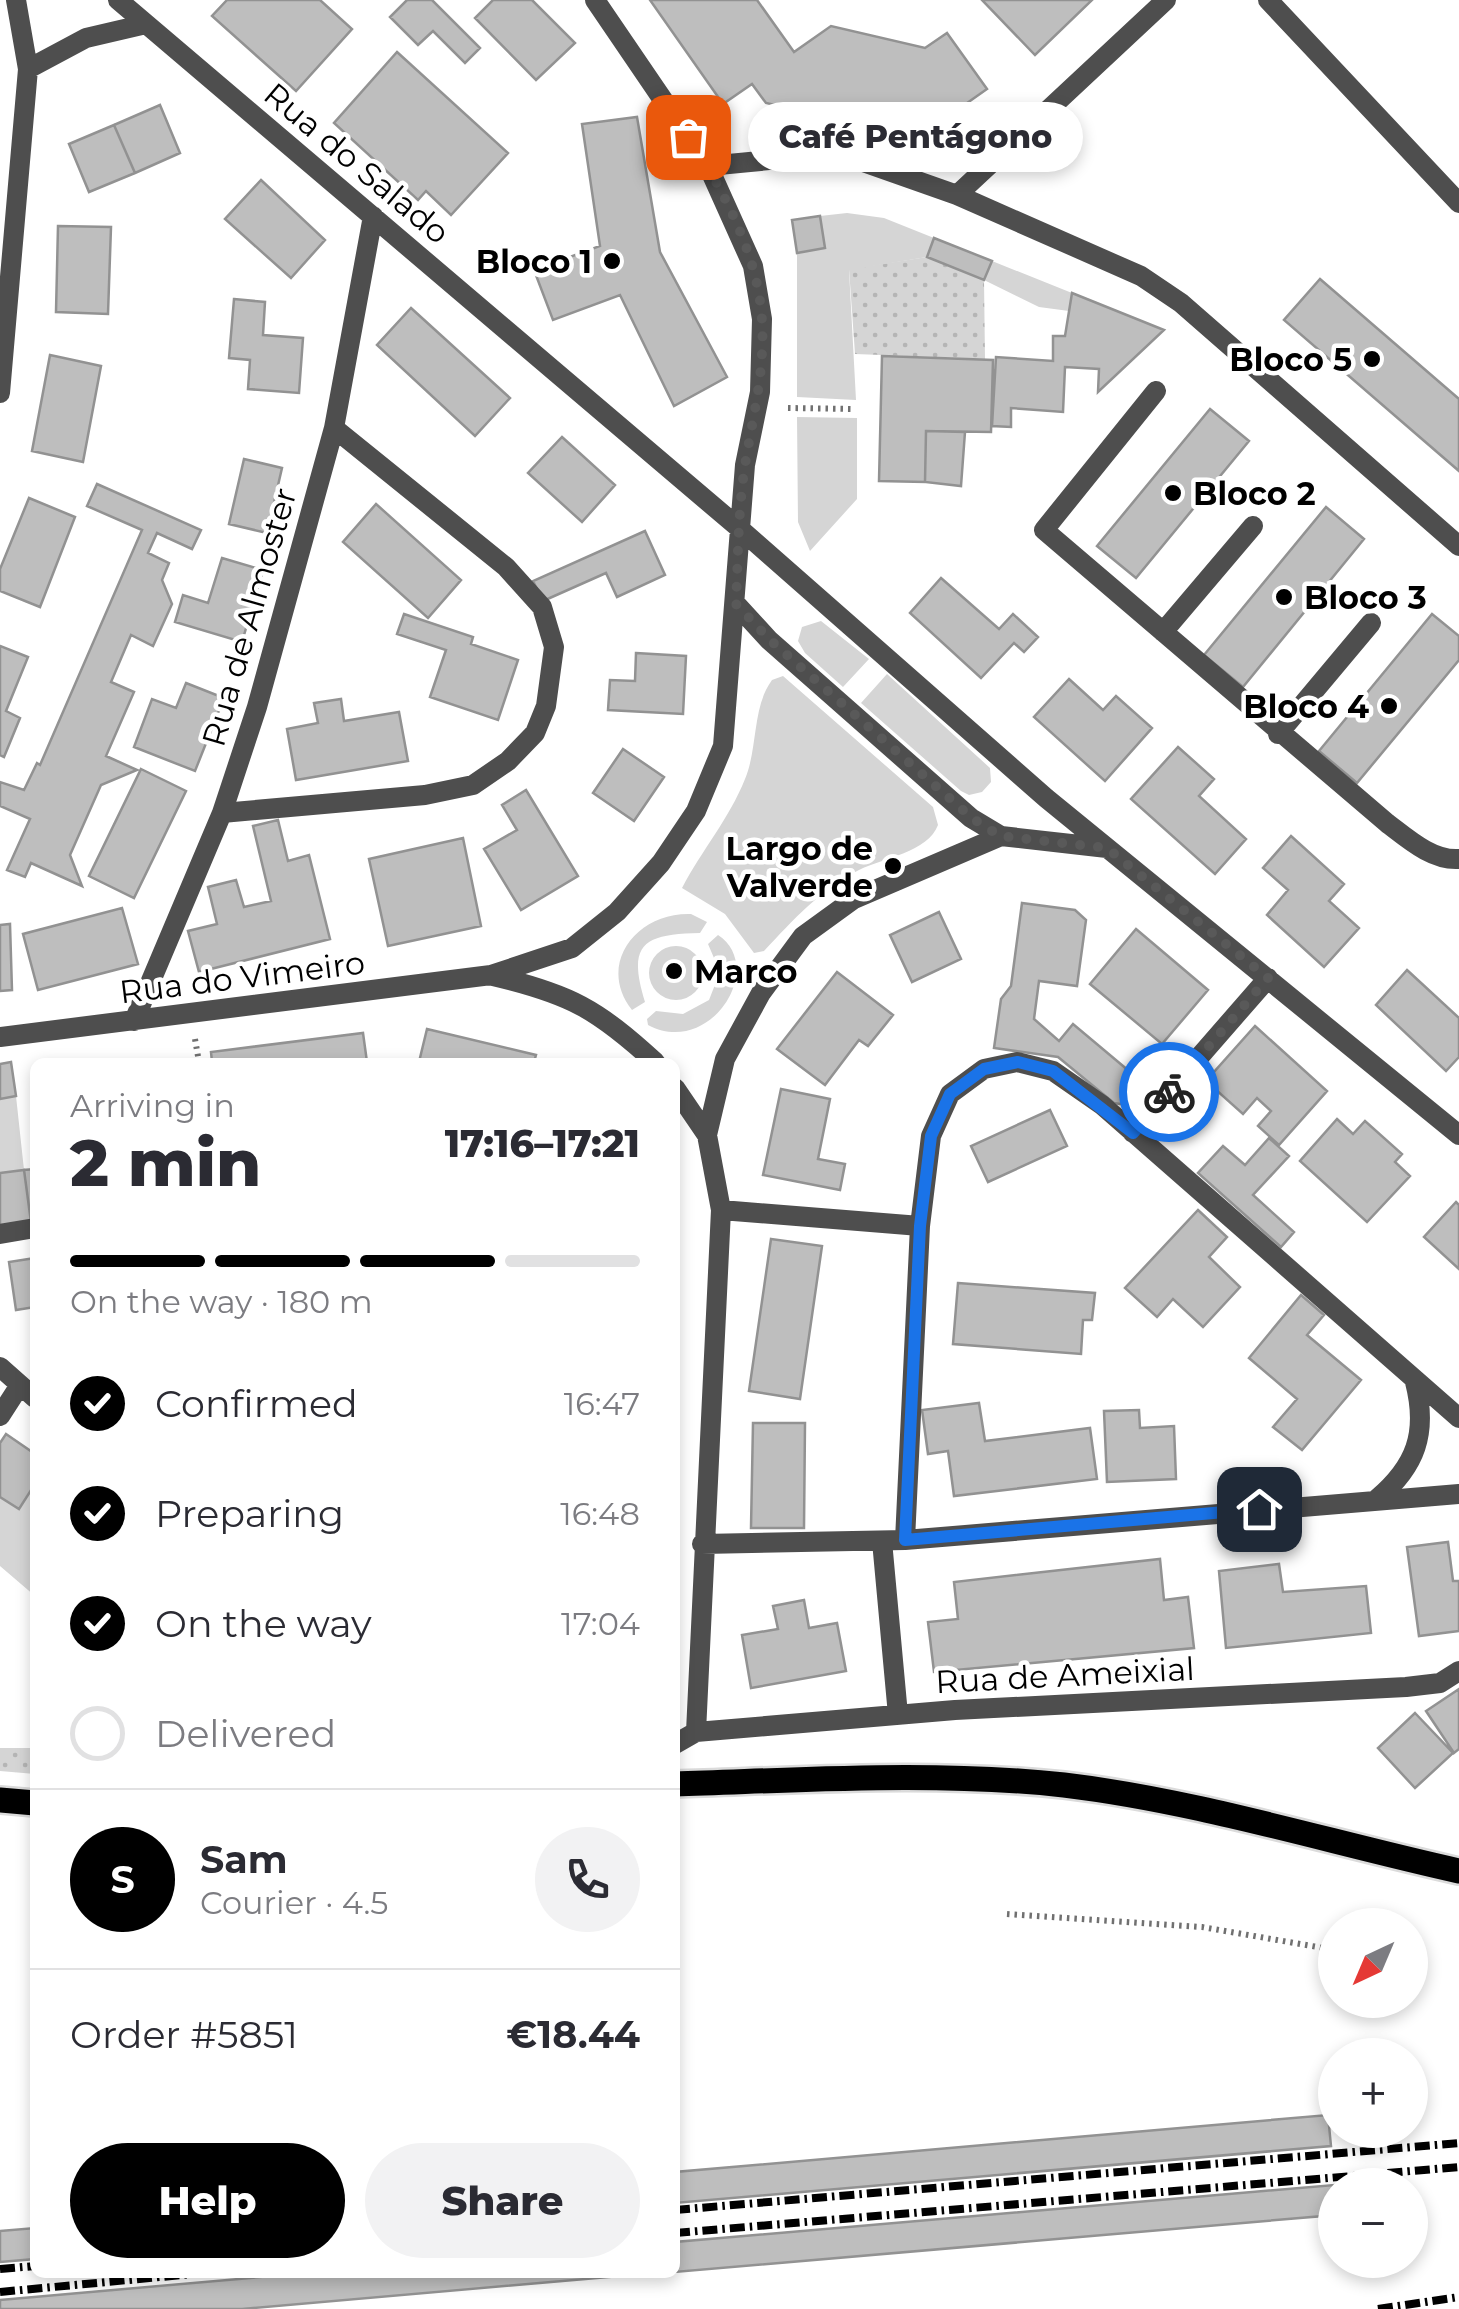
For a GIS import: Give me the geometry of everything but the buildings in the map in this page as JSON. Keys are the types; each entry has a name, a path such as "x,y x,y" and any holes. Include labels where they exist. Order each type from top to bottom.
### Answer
{"main road":[{"path":"680,1784 930,1775 1062,1785 1207,1810 1459,1871"},
{"path":"0,1800 30,1805"},
{"path":"0,1812 30,1807"}],"street":[{"path":"0,393 6,265 28,69 16,0"},
{"name":"Rua do Salado","path":"118,0 739,528"},
{"path":"491,976 572,948 617,912 670,850 696,810 723,746 745,465 760,392 762,319 753,266 708,166 595,0"},
{"path":"957,195 1166,0"},
{"path":"1268,0 1459,203"},
{"path":"28,69 86,38 146,24"},
{"path":"708,166 801,157 852,158 957,195 1141,276 1181,303 1459,546"},
{"name":"Rua de Almoster","path":"134,1020 222,813 292,589 334,428 373,216"},
{"path":"1156,392 1044,530 1278,734 1420,847 1448,860 1459,859"},
{"path":"222,813 425,795 473,785 508,761 535,733 546,706 554,647 535,598 506,567 334,428"},
{"path":"1163,632 1253,526"},
{"path":"739,528 1107,848 1459,1135"},
{"path":"736,604 770,640 972,818 1000,836 1107,848"},
{"path":"1278,734 1371,623"},
{"path":"696,1732 702,1544 721,1210 707,1135 724,1059 761,994 803,936 854,899 1000,836"},
{"path":"491,976 552,990 587,1005 650,1058"},
{"name":"Rua do Vimeiro","path":"0,1037 491,976"},
{"path":"1133,1133 1268,978"},
{"path":"905,1540 920,1226 931,1136 950,1094 984,1069 1018,1062 1053,1071 1133,1133 1459,1418"},
{"path":"680,1095 707,1135"},
{"path":"721,1210 920,1226"},
{"path":"0,1234 30,1229"},
{"path":"0,1367 28,1391 0,1416"},
{"path":"1377,1499 1404,1476 1420,1434 1422,1406 1415,1381"},
{"path":"702,1544 905,1540 1459,1494"},
{"path":"882,1541 898,1715"},
{"name":"Rua de Ameixial","path":"680,1741 696,1732 898,1715 1406,1687 1440,1683 1459,1671"}],"path":[{"path":"788,408 855,409"},
{"path":"1007,1914 1202,1927 1318,1947"}],"shaded area":[{"path":"847,213 884,218 934,238 927,257 849,270 856,400 797,397 797,253 824,248 820,216"},
{"path":"927,257 984,280 985,359 855,354 849,269"},
{"path":"992,261 1072,293 1069,311 1039,307 984,280"},
{"path":"797,417 857,418 857,499 810,551 798,522"},
{"path":"821,621 869,659 843,687 805,653 798,641 802,627"},
{"path":"887,674 990,768 991,782 982,792 969,795 961,791 861,703"},
{"path":"783,676 933,807 938,825 915,848 859,870 832,887 764,951 754,953 725,914 682,888 739,794 749,767 761,702 772,680"},
{"path":"691,914 707,922 700,933 665,936 644,946 638,967 645,1002 632,1010 618,975 628,944 654,922"},
{"path":"718,935 732,949 736,967 734,986 725,1004 692,1029 671,1032 648,1025 647,1019 656,1011 683,1014 709,1000 720,972 708,944"},
{"path":"676,946 695,954 703,973 695,992 676,1000 657,992 649,973 657,954"},
{"path":"16,1096 24,1170 0,1173 0,1099"},
{"path":"30,1492 30,1592 0,1566 0,1497 19,1509"},
{"path":"0,1748 30,1748 30,1774 0,1771"}],"railway":[{"path":"680,2210 1459,2143"},
{"path":"680,2233 1459,2167"},
{"path":"0,2269 30,2266"},
{"path":"0,2292 150,2278"},
{"path":"1378,2309 1459,2297"}],"way so far":[{"path":"688,137 708,166 753,266 762,319 760,392 745,465 736,604 770,640 972,818 1000,836 1107,848 1268,978 1169,1092"}],"place":[{"name":"Café Pentágono","path":"688,137"},
{"name":"Bloco 1","path":"612,261"},
{"name":"Bloco 5","path":"1372,359"},
{"name":"Bloco 2","path":"1173,493"},
{"name":"Bloco 3","path":"1284,597"},
{"name":"Bloco 4","path":"1389,706"},
{"name":"Largo de Valverde","path":"893,866"},
{"name":"Marco","path":"674,971"}],"route":[{"path":"1169,1092 1133,1133 1102,1105 1053,1071 1018,1062 984,1069 965,1079 950,1094 931,1136 920,1226 905,1540 1259,1509"}]}
